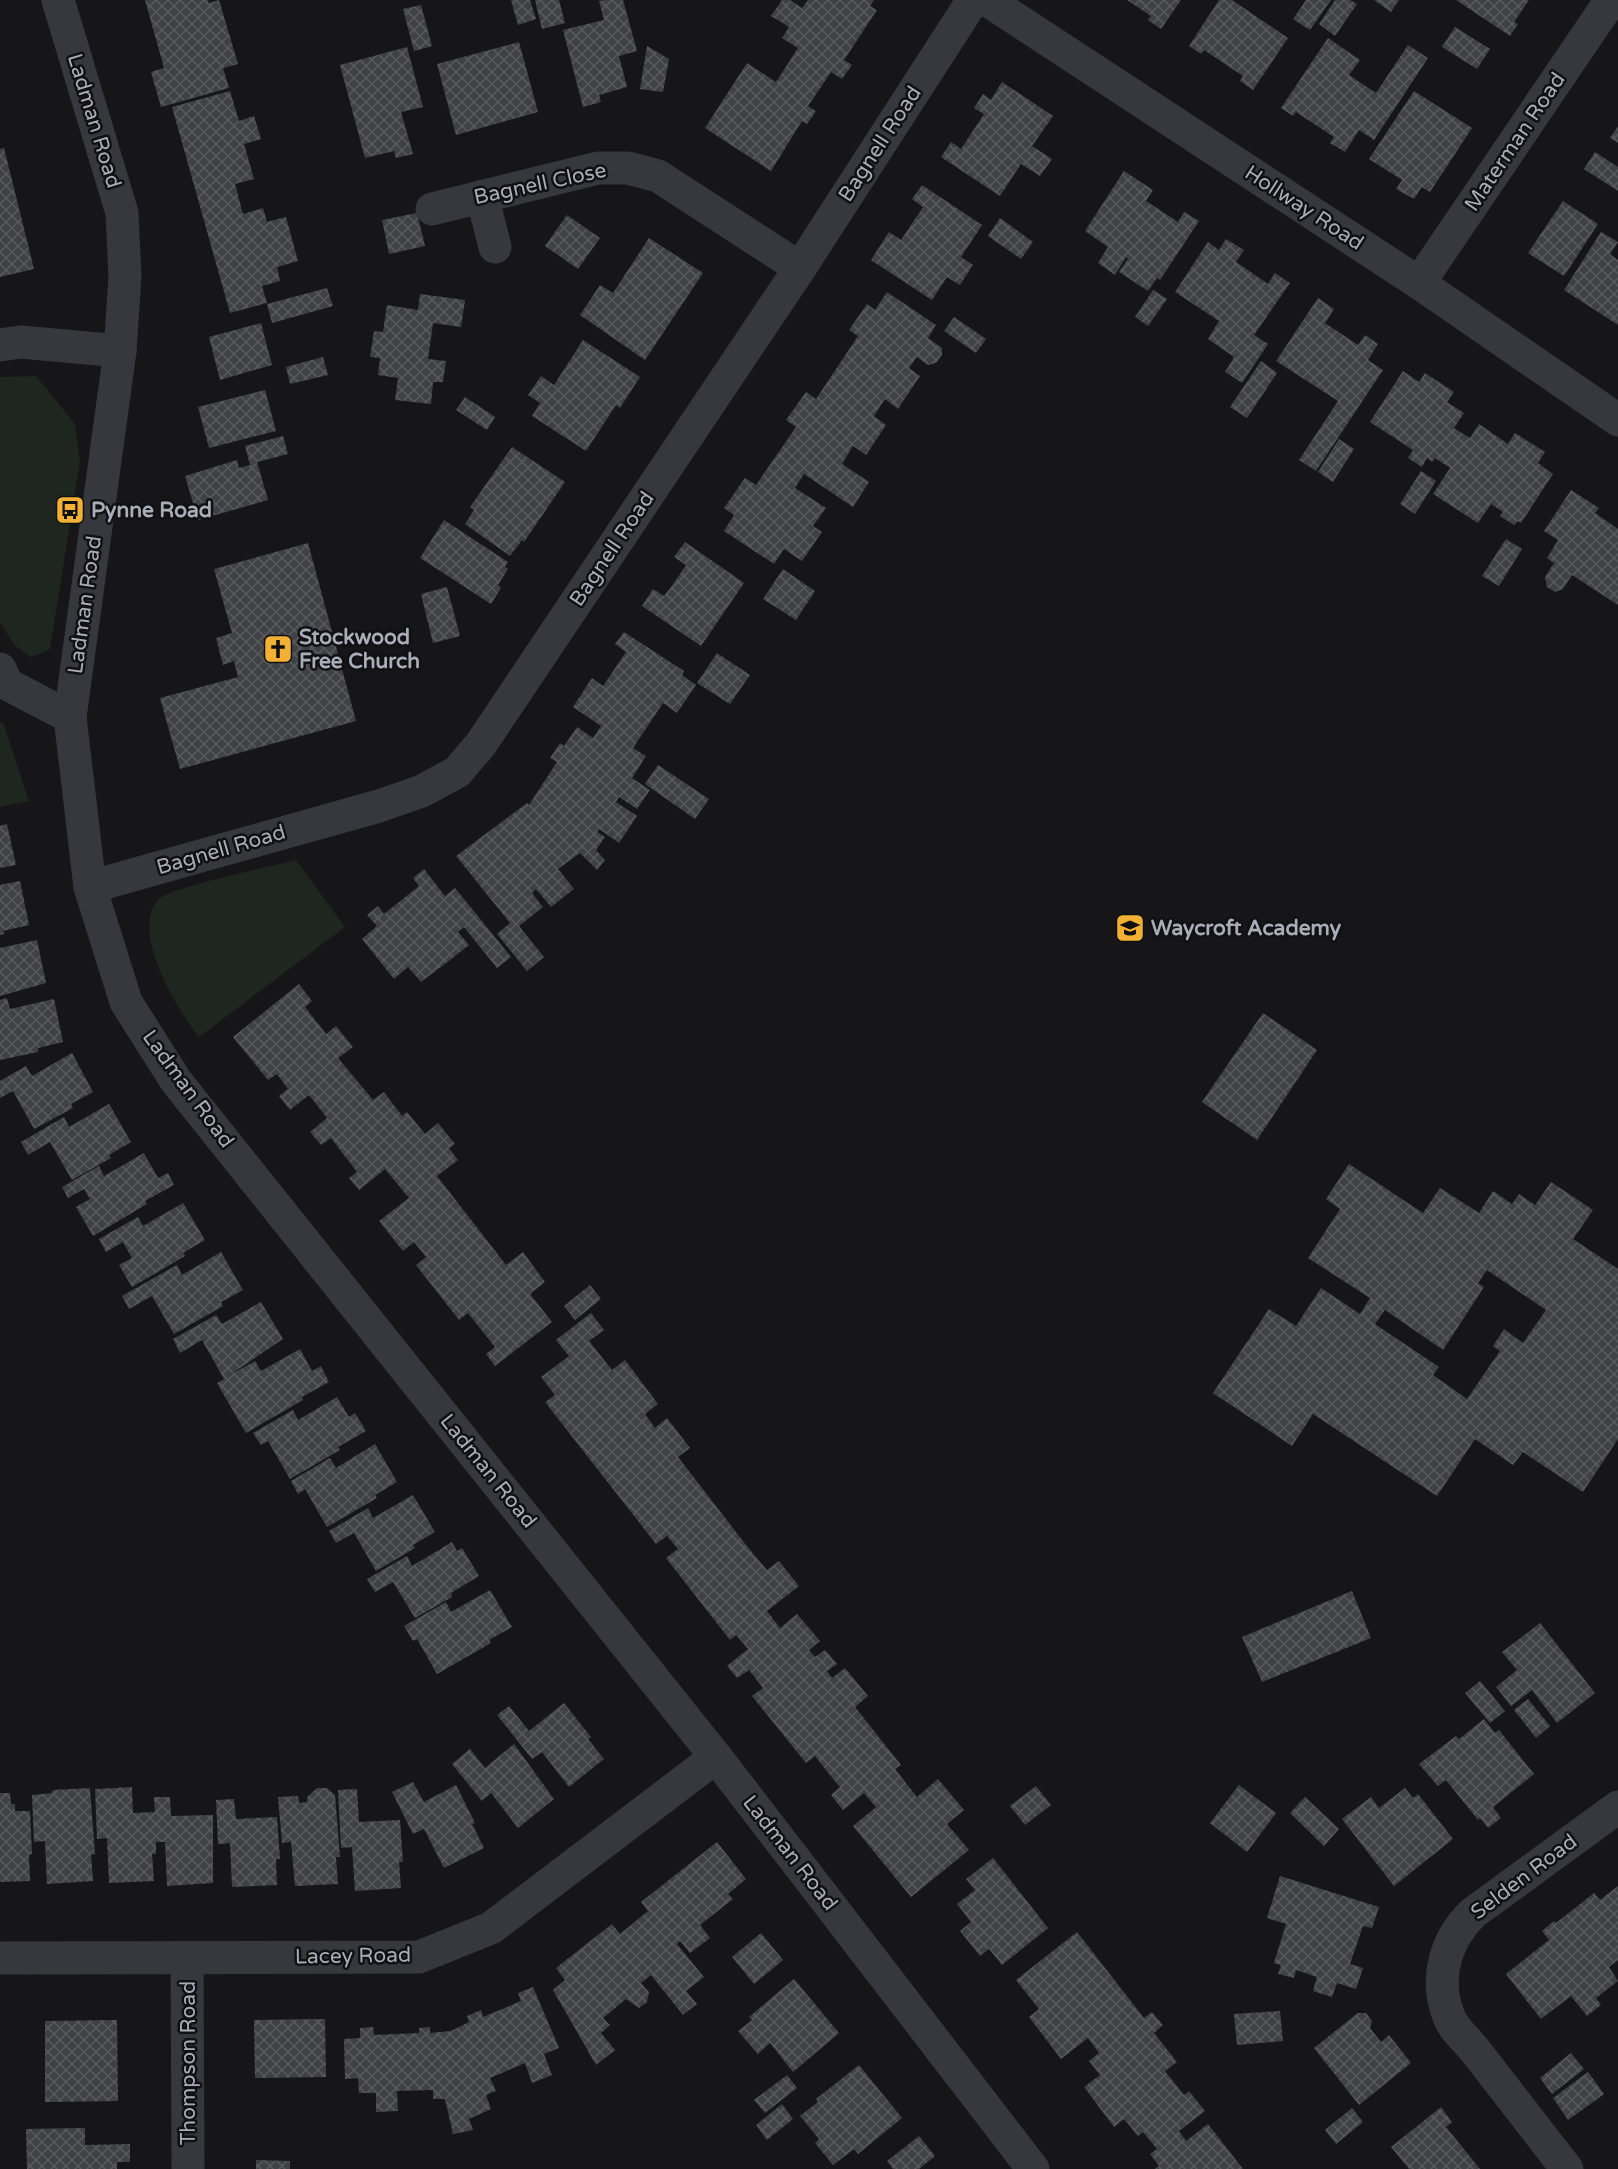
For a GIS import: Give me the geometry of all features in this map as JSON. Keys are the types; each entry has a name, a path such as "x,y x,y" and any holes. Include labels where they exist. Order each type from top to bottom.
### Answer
{"street":[{"name":"Ladman Road","path":"58,0 122,213 125,276 120,351 70,717 90,886 126,1002 176,1080 716,1757 1033,2169"},
{"name":"Bagnell Road","path":"90,886 379,806 422,791 457,772 481,744 800,268 973,0"},
{"name":"Hollway Road","path":"987,0 1419,283 1618,420"},
{"name":"Materman Road","path":"1419,283 1611,0"},
{"name":"Bagnell Close","path":"432,209 598,168 628,168 658,176 800,268"},
{"path":"482,196 495,247"},
{"path":"0,345 21,342 120,351"},
{"path":"0,669 8,684 70,717"},
{"name":"Lacey Road","path":"0,1958 419,1957 490,1928 716,1757"},
{"name":"Selden Road","path":"1566,2169 1450,2020 1442,1989 1444,1966 1448,1946 1458,1927 1473,1913 1618,1807"},
{"name":"Thompson Road","path":"187,1958 188,2169"}],"shaded area":[{"path":"36,376 75,424 80,461 50,649 31,657 14,645 0,622 0,377"},
{"path":"0,721 4,725 29,801 0,807"},
{"path":"296,860 345,927 199,1037 180,1010 160,970 149,930 151,913 159,899 168,894 224,877"}],"building":[{"path":"145,0 208,0 209,3 219,0 238,64 223,68 229,88 161,107 151,72 164,68"},
{"path":"511,0 530,0 536,19 518,25"},
{"path":"535,0 559,0 565,23 542,29"},
{"path":"623,0 637,51 619,56 627,87 599,95 601,102 583,107 563,30 604,20 599,1"},
{"path":"782,0 790,0 802,8 808,0 874,0 870,6 877,10 844,60 852,65 842,79 831,72 808,106 816,111 807,124 802,121 771,171 705,128 747,63 776,82 798,48 782,38 789,27 771,16"},
{"path":"1127,0 1181,0 1161,29 1148,20 1151,16"},
{"path":"1219,0 1232,0 1288,38 1253,90 1240,81 1243,76 1204,50 1201,54 1189,46"},
{"path":"1306,0 1331,0 1310,30 1293,19"},
{"path":"1335,0 1350,0 1357,4 1335,36 1319,24"},
{"path":"1374,0 1399,0 1391,12"},
{"path":"1456,0 1529,0 1514,22 1518,24 1510,36"},
{"path":"421,5 432,46 414,51 403,9"},
{"path":"1455,27 1490,49 1477,69 1442,47"},
{"path":"1328,38 1360,60 1349,75 1376,93 1408,45 1428,58 1374,140 1359,130 1345,152 1330,143 1334,137 1296,112 1293,116 1281,108"},
{"path":"519,42 538,112 456,135 437,64"},
{"path":"647,46 669,59 663,92 640,89"},
{"path":"407,47 423,107 401,112 413,154 396,158 394,151 365,158 340,65"},
{"path":"1002,82 1053,116 1032,146 1052,159 1040,176 1021,164 1000,196 941,157 951,142 961,149 984,114 974,108 983,94 991,100"},
{"path":"230,91 239,121 254,116 261,139 244,144 254,179 235,184 243,214 263,208 267,222 286,217 298,261 277,267 280,281 262,286 267,303 230,313 172,107"},
{"path":"1414,91 1472,128 1430,192 1422,187 1414,199 1396,189 1402,180 1369,159"},
{"path":"1618,126 1618,143 1610,138"},
{"path":"4,148 34,269 0,277 0,149"},
{"path":"1595,152 1618,167 1618,191 1584,169"},
{"path":"1124,171 1153,190 1146,201 1178,222 1184,212 1199,221 1160,280 1157,278 1148,291 1119,272 1128,259 1126,257 1115,275 1098,263 1108,247 1085,231"},
{"path":"922,185 982,225 961,257 973,265 960,285 947,277 932,300 871,260 889,232 901,240 923,207 912,199"},
{"path":"1563,201 1598,224 1564,276 1528,253"},
{"path":"417,213 425,246 389,254 382,220"},
{"path":"567,215 600,238 578,269 545,246"},
{"path":"1000,218 1033,242 1021,259 988,236"},
{"path":"1601,232 1618,242 1610,254 1618,260 1618,325 1564,290"},
{"path":"649,238 703,273 645,360 580,315 600,285 613,293"},
{"path":"1226,239 1244,250 1236,262 1268,284 1275,273 1290,283 1254,335 1268,344 1242,383 1225,372 1234,357 1208,339 1219,321 1175,292 1208,242 1219,250"},
{"path":"327,288 333,306 272,323 267,304"},
{"path":"1153,290 1167,299 1148,326 1135,317"},
{"path":"887,292 936,325 928,338 942,348 942,355 936,363 928,365 917,357 909,368 920,376 898,409 885,399 874,416 886,425 866,455 853,446 842,464 869,482 853,507 804,474 795,488 826,508 813,526 822,532 802,561 784,549 774,564 724,531 734,515 724,508 745,478 756,485 796,427 786,420 806,392 816,399 858,336 849,330 867,304 875,310"},
{"path":"420,294 465,300 461,327 433,323 428,359 446,361 443,382 433,382 431,404 395,400 398,378 378,375 380,358 370,357 374,331 383,332 387,305 418,310"},
{"path":"1318,298 1334,309 1325,323 1358,345 1365,335 1378,344 1368,360 1383,370 1316,471 1299,460 1338,401 1276,361"},
{"path":"954,317 986,339 976,353 944,331"},
{"path":"261,323 272,365 220,380 209,337"},
{"path":"583,340 640,377 620,408 616,405 586,451 532,416 540,403 528,395 541,376 554,385"},
{"path":"323,357 328,375 290,384 286,367"},
{"path":"1261,361 1277,373 1247,418 1230,407"},
{"path":"1403,371 1419,382 1425,373 1454,392 1447,402 1464,413 1454,428 1470,438 1479,424 1508,444 1515,433 1545,452 1538,463 1553,474 1521,523 1518,521 1514,525 1500,516 1503,512 1491,504 1478,523 1433,494 1450,468 1435,458 1432,462 1427,458 1422,467 1408,458 1413,450 1370,422"},
{"path":"265,390 276,431 209,448 198,407"},
{"path":"465,397 495,417 487,430 456,410"},
{"path":"283,436 288,454 257,462 268,500 198,520 185,476 237,460 239,468 250,465 245,446"},
{"path":"1339,439 1354,449 1333,482 1318,472"},
{"path":"512,447 565,482 524,542 522,540 510,556 465,524 474,510 470,507"},
{"path":"1421,471 1436,481 1415,514 1400,504"},
{"path":"1571,490 1599,508 1595,513 1618,529 1618,605 1572,575 1563,589 1555,592 1547,587 1545,577 1554,563 1547,558 1558,540 1544,531"},
{"path":"444,520 508,562 505,567 508,569 498,585 501,588 491,604 420,558"},
{"path":"1506,539 1522,549 1499,586 1482,576"},
{"path":"685,542 744,583 701,646 642,606 653,589 664,596 674,583 686,565 674,557"},
{"name":"Stockwood Free Church","path":"308,543 356,721 180,769 160,698 238,677 234,661 223,665 216,638 232,633 214,569"},
{"path":"783,569 815,591 796,620 763,599"},
{"path":"447,587 460,636 433,643 421,594"},
{"path":"624,632 684,671 682,675 696,685 677,713 663,703 633,748 646,756 632,778 650,790 637,809 619,797 616,802 637,816 619,843 599,829 597,832 605,837 596,850 605,860 597,870 580,853 558,869 574,889 551,907 536,889 532,893 543,907 519,926 544,957 527,971 497,934 510,923 456,856 527,803 529,805 557,762 550,758 560,743 564,746 577,727 593,738 601,726 573,707 592,678 603,686 626,652 615,644"},
{"path":"717,653 750,675 730,704 697,683"},
{"path":"658,765 709,799 695,819 645,784"},
{"path":"7,824 16,865 0,868 0,826"},
{"path":"424,869 445,896 455,888 511,957 497,968 464,927 458,932 469,945 421,982 408,967 394,979 362,939 377,926 367,915 378,906 384,914 419,886 413,878"},
{"path":"20,881 29,925 3,931 4,934 0,935 0,885"},
{"path":"37,940 46,983 0,996 0,948"},
{"path":"299,984 312,1001 305,1007 326,1034 336,1026 353,1047 338,1058 373,1100 384,1092 402,1116 407,1112 425,1134 438,1123 455,1144 449,1148 458,1160 437,1176 506,1265 523,1252 545,1282 530,1294 552,1322 495,1366 486,1354 495,1347 468,1313 459,1320 416,1265 426,1257 414,1242 403,1251 379,1221 409,1198 385,1169 359,1190 349,1178 357,1172 331,1138 321,1145 310,1132 327,1118 309,1095 290,1110 279,1096 288,1089 277,1074 268,1080 233,1037"},
{"path":"7,998 10,1009 54,999 63,1042 38,1048 38,1052 0,1060 0,1000"},
{"path":"1263,1013 1317,1050 1257,1140 1202,1102"},
{"path":"72,1053 93,1092 71,1104 73,1108 34,1129 13,1091 0,1098 0,1081 26,1066 32,1076"},
{"path":"109,1104 131,1142 109,1155 111,1158 72,1180 50,1142 28,1155 21,1142 64,1117 69,1127"},
{"path":"144,1153 158,1178 168,1173 174,1185 145,1201 147,1204 93,1236 76,1207 90,1199 84,1189 68,1198 62,1187 99,1166 104,1176"},
{"path":"1349,1164 1423,1213 1440,1188 1479,1213 1493,1191 1512,1204 1519,1194 1535,1205 1551,1182 1593,1210 1573,1239 1618,1269 1618,1439 1583,1492 1523,1452 1513,1465 1475,1439 1437,1496 1313,1414 1292,1446 1213,1393 1269,1309 1296,1326 1321,1288 1360,1314 1370,1298 1308,1258 1340,1209 1326,1199","holes":["1487,1270 1546,1310 1523,1343 1504,1329 1493,1346 1500,1351 1467,1399 1433,1375 1439,1367 1375,1324 1385,1310 1443,1350 1484,1287 1478,1283"]},
{"path":"183,1203 205,1240 183,1253 185,1256 132,1287 119,1265 132,1258 123,1242 106,1252 99,1239 138,1217 143,1226"},
{"path":"221,1252 243,1290 221,1302 223,1306 174,1334 152,1296 129,1309 122,1296 177,1265 182,1275"},
{"path":"590,1285 601,1299 575,1320 564,1306"},
{"path":"261,1302 283,1339 228,1376 255,1361 261,1371 300,1349 312,1371 321,1366 329,1382 246,1433 217,1383 224,1379 202,1340 180,1353 173,1339 216,1315 222,1324"},
{"path":"591,1313 604,1330 589,1341 612,1370 625,1360 658,1404 645,1414 655,1428 667,1418 690,1448 678,1457 746,1545 767,1570 779,1561 799,1586 767,1611 780,1628 797,1614 820,1641 809,1650 815,1657 825,1650 837,1664 827,1671 832,1678 845,1668 868,1696 855,1707 901,1765 895,1769 917,1797 938,1779 964,1810 947,1824 969,1850 911,1897 853,1826 876,1807 864,1793 843,1810 831,1795 840,1787 815,1756 806,1763 752,1696 763,1688 749,1670 737,1678 727,1666 748,1649 736,1635 730,1640 666,1558 678,1549 667,1536 656,1544 545,1402 555,1395 541,1377 569,1356 556,1340"},
{"path":"337,1397 349,1417 355,1413 366,1431 338,1447 340,1450 290,1479 268,1441 261,1445 253,1433 293,1410 298,1420"},
{"path":"375,1444 397,1482 375,1495 377,1498 327,1527 305,1489 298,1494 291,1481 330,1458 336,1468"},
{"path":"413,1495 435,1532 413,1545 415,1548 376,1571 354,1533 336,1543 329,1531 368,1508 373,1518"},
{"path":"452,1542 457,1551 462,1548 479,1576 451,1593 452,1597 415,1618 393,1582 375,1592 367,1579 407,1556 412,1566"},
{"path":"490,1590 512,1627 489,1640 491,1643 437,1674 417,1639 413,1641 404,1626 446,1602 451,1612"},
{"path":"1352,1591 1371,1638 1262,1682 1242,1637"},
{"path":"1540,1623 1595,1693 1557,1723 1532,1690 1511,1706 1496,1687 1517,1670 1502,1652"},
{"path":"1480,1681 1505,1711 1490,1723 1465,1693"},
{"path":"1528,1699 1550,1726 1536,1738 1514,1710"},
{"path":"564,1703 591,1737 588,1739 604,1759 569,1787 542,1752 532,1759 497,1715 509,1706 529,1731"},
{"path":"1484,1719 1495,1733 1499,1730 1534,1774 1493,1807 1501,1818 1488,1828 1480,1818 1478,1820 1446,1780 1438,1786 1419,1764 1456,1736 1459,1739"},
{"path":"514,1744 554,1799 518,1828 491,1793 482,1801 452,1764 470,1749 485,1768"},
{"path":"413,1782 424,1802 456,1785 475,1823 472,1824 484,1848 444,1868 424,1829 413,1834 392,1792"},
{"path":"1239,1785 1276,1813 1247,1852 1210,1823"},
{"path":"1036,1786 1051,1805 1025,1825 1010,1806"},
{"path":"132,1787 133,1813 155,1812 154,1797 170,1797 171,1816 213,1815 213,1883 167,1886 165,1842 156,1842 156,1854 152,1854 154,1881 109,1883 107,1838 97,1839 95,1789"},
{"path":"90,1788 95,1855 91,1854 93,1881 47,1884 45,1841 34,1842 32,1795 52,1793 53,1790"},
{"path":"317,1788 327,1788 335,1795 340,1857 336,1857 338,1884 295,1886 291,1842 282,1843 278,1797 298,1796 299,1803 307,1802 307,1797"},
{"path":"1405,1788 1413,1798 1418,1794 1453,1839 1394,1886 1342,1819 1371,1797 1379,1808"},
{"path":"357,1789 359,1822 400,1820 403,1862 399,1862 401,1888 355,1891 352,1847 341,1848 338,1790"},
{"path":"0,1793 10,1793 11,1804 15,1804 15,1811 30,1811 32,1854 29,1855 30,1881 0,1882"},
{"path":"1305,1797 1339,1829 1324,1846 1290,1813"},
{"path":"234,1799 236,1819 277,1817 280,1859 276,1859 277,1885 232,1887 230,1843 218,1844 216,1800"},
{"path":"717,1842 746,1879 728,1894 733,1899 700,1925 710,1938 690,1953 680,1941 677,1944 704,1977 686,1991 697,2004 683,2015 651,1975 641,1983 649,1992 647,2002 639,2008 626,1999 603,2018 610,2025 601,2033 615,2050 596,2065 553,1990 565,1980 556,1968 612,1924 620,1934 648,1911 641,1902"},
{"path":"993,1858 1048,1928 1002,1965 989,1949 980,1956 960,1931 971,1922 957,1904 975,1890 966,1879"},
{"path":"1280,1876 1379,1907 1372,1928 1363,1926 1350,1964 1363,1968 1356,1989 1337,1983 1332,1997 1313,1991 1317,1977 1296,1970 1294,1978 1278,1974 1281,1965 1274,1963 1286,1924 1267,1918"},
{"path":"1618,1886 1618,1960 1609,1967 1618,1981 1596,1998 1601,2005 1587,2016 1571,1996 1541,2019 1506,1974 1549,1940 1542,1931 1554,1921 1556,1923 1594,1893 1600,1900"},
{"path":"1077,1932 1144,2018 1152,2012 1163,2025 1154,2033 1177,2062 1165,2071 1184,2095 1189,2091 1205,2111 1179,2131 1186,2141 1208,2124 1243,2169 1155,2169 1159,2166 1150,2154 1157,2149 1143,2132 1138,2136 1124,2119 1114,2127 1084,2087 1100,2075 1089,2061 1099,2053 1088,2038 1061,2059 1029,2017 1039,2009 1016,1980"},
{"path":"761,1933 783,1960 754,1984 732,1957"},
{"path":"794,1979 839,2033 793,2072 770,2043 758,2054 738,2031 752,2020 749,2017"},
{"path":"533,1987 559,2048 544,2054 552,2075 532,2083 525,2063 490,2078 496,2091 486,2095 491,2109 469,2119 473,2130 453,2134 445,2099 433,2099 433,2090 397,2091 398,2111 376,2112 376,2093 359,2093 358,2078 345,2079 344,2039 360,2038 360,2028 373,2027 374,2035 419,2033 419,2028 430,2027 430,2033 451,2031 469,2022 467,2016 481,2010 483,2017 521,2001 518,1993"},
{"path":"1280,2011 1283,2041 1237,2045 1234,2014"},
{"path":"1358,2013 1366,2013 1372,2021 1370,2028 1381,2042 1389,2035 1411,2063 1359,2105 1314,2048"},
{"path":"325,2019 326,2077 255,2078 254,2020"},
{"path":"117,2020 118,2101 45,2102 45,2021"},
{"path":"1571,2053 1584,2069 1552,2094 1540,2078"},
{"path":"859,2065 902,2118 858,2154 854,2149 833,2165 815,2143 819,2139 800,2116 818,2102 816,2099"},
{"path":"1588,2072 1604,2094 1568,2120 1553,2098"},
{"path":"787,2075 797,2088 765,2113 754,2100"},
{"path":"782,2104 793,2119 767,2140 756,2125"},
{"path":"1441,2107 1452,2122 1446,2127 1480,2169 1409,2169 1391,2147"},
{"path":"1352,2108 1363,2122 1336,2144 1325,2130"},
{"path":"85,2128 85,2145 130,2144 130,2162 117,2162 117,2169 27,2169 26,2129"},
{"path":"919,2136 935,2156 919,2169 893,2169 887,2161"},
{"path":"256,2160 290,2161 290,2169 256,2169"}],"place":[{"name":"Pynne Road","path":"70,510"},
{"name":"Stockwood Free Church","path":"278,649"},
{"name":"Waycroft Academy","path":"1130,928"}]}
